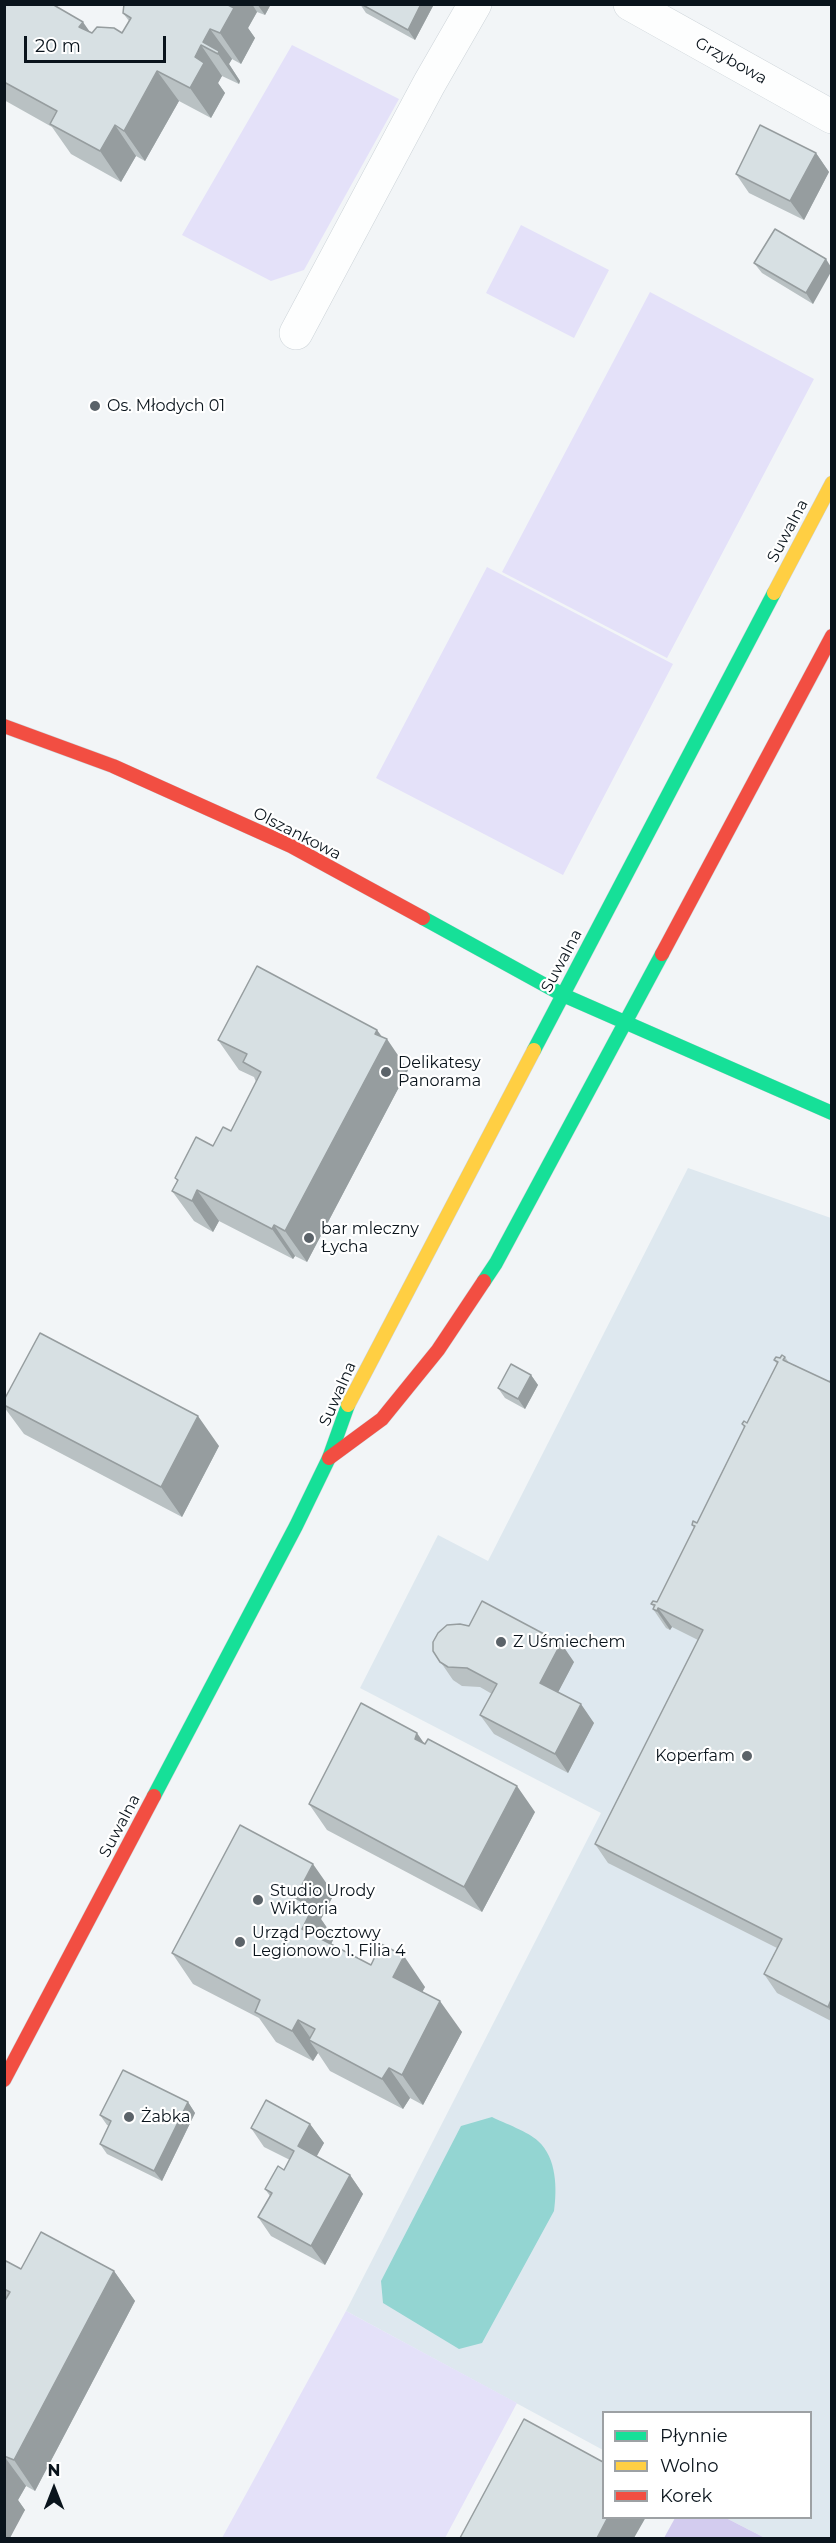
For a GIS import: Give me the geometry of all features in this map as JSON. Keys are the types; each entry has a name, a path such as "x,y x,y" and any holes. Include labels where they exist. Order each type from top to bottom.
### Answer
{"street":[{"path":"296,333 429,84 475,4"},
{"name":"Grzybowa","path":"630,4 831,117"},
{"name":"Suwalna","path":"4,2080 263,1590 329,1458 349,1402 831,483"},
{"name":"Suwalna","path":"329,1458 382,1419 438,1350 496,1263 831,636"},
{"name":"Olszankowa","path":"4,726 113,766 291,846 563,995 831,1113"}],"shaded area":[{"path":"292,45 399,99 304,270 271,281 182,235"},
{"path":"521,225 609,270 574,338 486,293"},
{"path":"650,292 814,379 667,658 502,572"},
{"path":"487,567 673,664 563,875 376,778"},
{"path":"688,1168 831,1218 831,2538 765,2538 728,2519 812,2519 812,2411 602,2411 602,2449 346,2311 601,1813 360,1688 438,1535 488,1561"},
{"path":"346,2311 517,2403 445,2538 222,2538"},
{"path":"674,2519 728,2519 765,2538 664,2538"}],"water":[{"path":"492,2117 529,2134 544,2148 554,2174 554,2211 482,2343 459,2349 383,2303 381,2281 461,2126"}],"building":[{"path":"4,4 52,4 83,22 79,27 92,33 97,27 114,28 122,33 131,18 123,13 124,4 226,4 234,8 220,33 210,29 203,42 219,51 218,54 201,45 195,57 204,63 190,88 157,71 124,131 115,125 100,151 50,124 57,111 4,82"},
{"path":"361,4 421,4 408,30"},
{"path":"760,125 816,153 790,201 736,174"},
{"path":"775,229 826,259 806,293 754,263"},
{"path":"257,966 377,1030 375,1034 387,1039 285,1231 274,1225 272,1229 197,1190 192,1201 172,1191 178,1180 175,1178 196,1137 213,1146 223,1127 231,1131 261,1072 243,1062 247,1054 218,1040"},
{"path":"40,1333 198,1416 161,1487 4,1405 4,1400"},
{"name":"Koperfam","path":"782,1355 785,1357 783,1360 830,1382 831,1379 831,2000 828,2007 764,1974 782,1939 595,1844 703,1630 658,1608 657,1611 653,1609 655,1605 651,1604 653,1601 657,1602 695,1526 692,1525 693,1521 697,1523 745,1426 742,1424 744,1421 747,1423 778,1362 774,1360"},
{"path":"511,1364 531,1375 518,1399 498,1388"},
{"path":"482,1601 561,1643 540,1683 581,1704 555,1754 480,1715 497,1684 467,1668 448,1667 440,1662 433,1651 433,1642 438,1633 447,1625 469,1626"},
{"path":"361,1703 417,1733 415,1739 425,1744 428,1739 517,1786 464,1887 309,1804"},
{"path":"240,1825 313,1864 295,1898 313,1907 302,1929 371,1965 381,1944 404,1956 393,1977 440,2001 402,2075 389,2068 382,2079 309,2040 315,2029 298,2020 292,2031 255,2012 260,2000 172,1953"},
{"path":"123,2070 188,2102 154,2171 100,2144 111,2121 100,2115"},
{"path":"266,2100 310,2124 298,2146 350,2175 311,2246 258,2217 272,2193 265,2189 278,2166 284,2170 294,2151 251,2128"},
{"path":"41,2232 114,2271 14,2460 4,2456 4,2302 10,2292 4,2289 4,2264 6,2261 21,2269"},
{"path":"524,2419 602,2461 602,2519 607,2519 597,2538 460,2538"}],"traffic: fast":[{"path":"534,1050 774,593"},
{"path":"423,918 563,995 832,1113"},
{"path":"484,1281 496,1263 662,954"},
{"path":"154,1796 296,1526 329,1458 348,1405"}],"traffic: slow":[{"path":"774,593 832,483"},
{"path":"348,1405 534,1050"}],"traffic: jam":[{"path":"662,954 832,636"},
{"path":"4,726 113,766 291,846 423,918"},
{"path":"329,1458 382,1419 438,1350 484,1281"},
{"path":"4,2080 154,1796"}],"place":[{"name":"Os. Młodych 01","path":"95,406"},
{"name":"Delikatesy Panorama","path":"386,1072"},
{"name":"bar mleczny Łycha","path":"309,1238"},
{"name":"Z Uśmiechem","path":"501,1642"},
{"name":"Koperfam","path":"747,1756"},
{"name":"Studio Urody Wiktoria","path":"258,1900"},
{"name":"Urząd Pocztowy Legionowo 1. Filia 4","path":"240,1942"},
{"name":"Żabka","path":"129,2117"}]}
